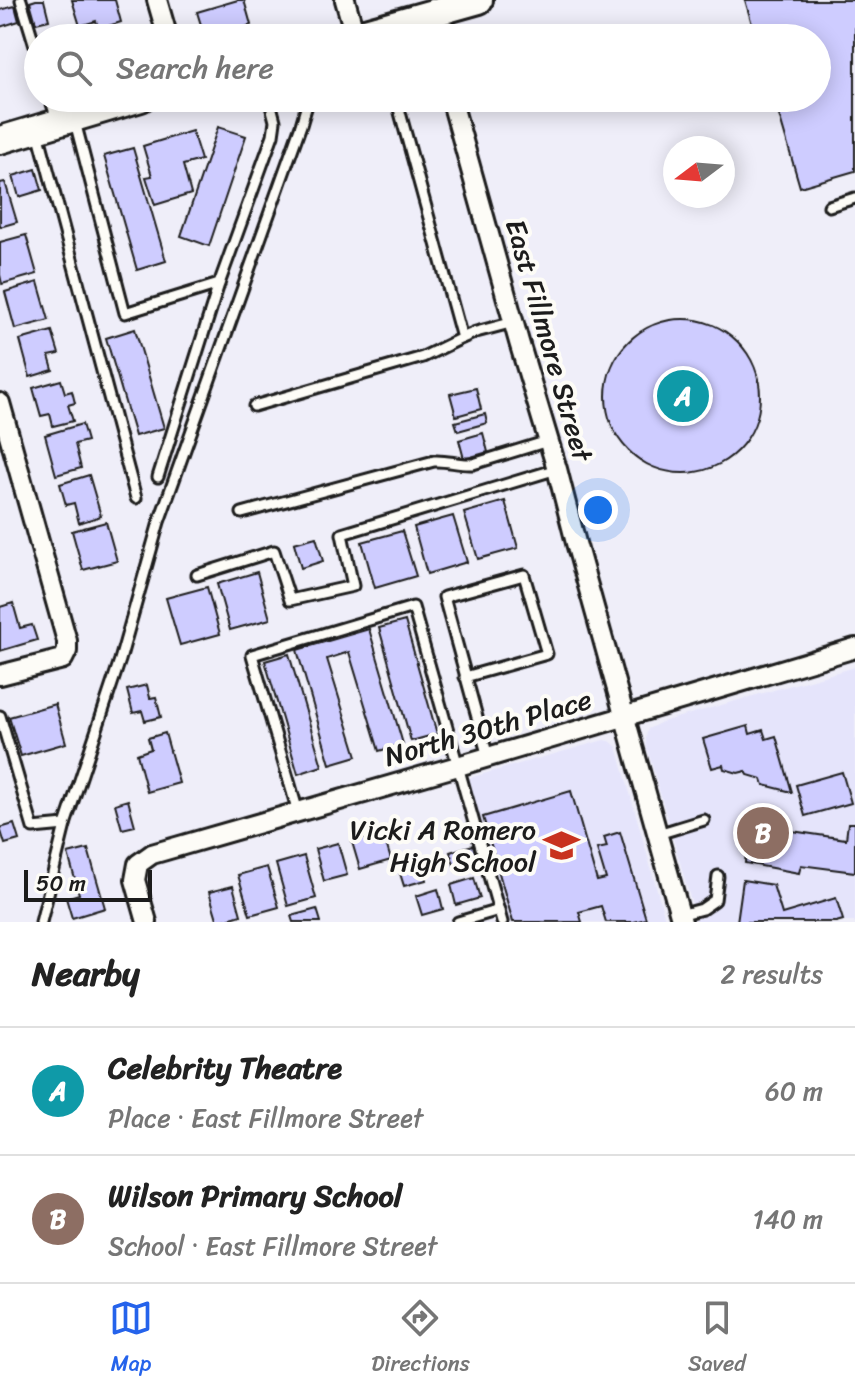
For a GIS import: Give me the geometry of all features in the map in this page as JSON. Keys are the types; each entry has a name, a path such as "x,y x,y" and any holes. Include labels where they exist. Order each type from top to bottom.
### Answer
{"main road":[{"path":"435,24 479,0"},
{"path":"0,140 55,117 78,112"}],"street":[{"path":"157,0 164,24"},
{"path":"345,0 348,24"},
{"name":"East Fillmore Street","path":"455,112 681,918"},
{"path":"0,403 67,641 63,659 0,675"},
{"name":"North 30th Place","path":"147,922 135,880 138,864 152,854 855,648"}],"lane":[{"path":"21,0 28,24"},
{"path":"158,477 219,284 273,135 273,112"},
{"path":"41,922 65,825 120,660 159,522 305,112"},
{"path":"400,112 462,338"},
{"path":"55,117 86,163 125,313 219,284"},
{"path":"55,117 136,498"},
{"path":"829,206 855,198"},
{"path":"254,406 423,357 476,332 514,322"},
{"path":"242,513 434,461 473,464 548,441"},
{"path":"197,575 274,551 290,600 353,586 342,534 557,469"},
{"path":"465,677 547,654 524,575 444,597 465,677 488,757"},
{"path":"298,812 252,655 413,607 502,922"},
{"path":"0,716 33,828 65,825"},
{"path":"658,834 704,820"},
{"path":"681,918 715,900 718,876"},
{"path":"458,922 499,910"}],"shaded area":[{"path":"855,667 855,922 697,922 646,744 648,729 662,722"},
{"name":"Vicki A Romero High School","path":"604,740 617,747 666,922 502,922 462,780"}],"building":[{"path":"44,0 49,20 36,23 30,2"},
{"path":"72,0 115,0 121,22 79,24"},
{"path":"244,0 251,24 201,24 197,12"},
{"path":"745,0 855,0 855,171 800,187 778,112 831,112 831,24 752,24"},
{"path":"15,6 19,21 0,27 0,10"},
{"path":"218,127 246,136 209,246 181,236"},
{"path":"192,131 201,160 183,165 191,194 155,205 146,177 152,176 143,146"},
{"path":"133,148 166,261 137,270 104,156"},
{"path":"36,169 42,190 19,197 13,176"},
{"path":"5,182 17,222 0,227 0,183"},
{"path":"26,235 37,274 2,284 0,242"},
{"path":"38,282 49,320 15,329 5,292"},
{"path":"683,319 713,325 738,341 754,366 760,396 754,426 738,451 713,467 683,473 653,467 628,451 612,426 606,396 612,366 628,341 653,325"},
{"path":"135,329 164,428 135,436 106,338"},
{"path":"52,331 59,354 49,356 53,370 30,377 20,340"},
{"path":"61,380 65,393 72,391 75,403 68,405 73,421 53,426 50,414 41,416 33,388"},
{"path":"476,388 481,409 456,416 450,394"},
{"path":"485,414 487,423 458,431 455,422"},
{"path":"82,424 87,441 75,444 81,468 56,475 45,435"},
{"path":"483,433 488,452 464,459 459,440"},
{"path":"89,475 101,516 79,523 74,503 66,505 60,484"},
{"path":"505,501 518,548 478,559 464,513"},
{"path":"453,516 467,562 427,574 414,527"},
{"path":"106,522 117,561 83,570 72,531"},
{"path":"402,531 416,576 375,588 362,542"},
{"path":"316,537 323,561 301,568 294,543"},
{"path":"257,572 270,619 230,630 217,584"},
{"path":"207,587 220,634 180,645 166,598"},
{"path":"13,603 20,628 32,625 37,640 0,651 0,607"},
{"path":"405,621 437,734 411,741 379,628"},
{"path":"369,629 403,744 379,751 349,652 327,659 357,756 330,764 297,650"},
{"path":"289,654 322,766 298,774 265,661"},
{"path":"147,685 150,698 156,697 161,717 145,721 142,711 133,713 127,690"},
{"path":"55,704 66,743 21,756 9,717"},
{"path":"748,726 750,734 763,730 766,739 776,736 792,792 764,785 762,779 748,775 746,771 738,773 724,769 723,765 712,768 703,739"},
{"path":"165,733 179,783 147,792 137,754 151,749 148,738"},
{"path":"842,772 851,803 805,816 796,785"},
{"path":"571,791 597,881 606,879 597,849 607,847 604,837 620,832 646,919 606,922 601,906 579,912 582,922 513,922 483,817"},
{"path":"128,800 135,826 122,829 115,804"},
{"path":"848,823 855,823 855,872 801,865 799,873 745,863 746,851 741,849 745,824 846,839"},
{"path":"14,824 19,840 5,844 0,828"},
{"path":"383,833 391,860 360,869 352,842"},
{"path":"338,843 347,875 324,881 315,849"},
{"path":"473,845 478,865 456,871 450,852"},
{"path":"88,849 105,908 72,918 66,898 79,894 68,854"},
{"path":"304,856 316,898 288,906 276,864"},
{"path":"421,860 426,880 404,886 398,867"},
{"path":"267,867 279,907 250,915 238,875"},
{"path":"474,878 480,898 456,905 451,885"},
{"path":"743,880 773,885 782,914 836,898 843,920 737,922"},
{"path":"233,886 241,915 218,922 209,892"},
{"path":"438,889 443,909 422,915 416,896"},
{"path":"317,909 321,922 293,922 291,916"}],"place":[{"name":"Celebrity Theatre","path":"683,396"},
{"name":"Wilson Primary School","path":"763,833"},
{"name":"Vicki A Romero High School","path":"562,845"}]}
